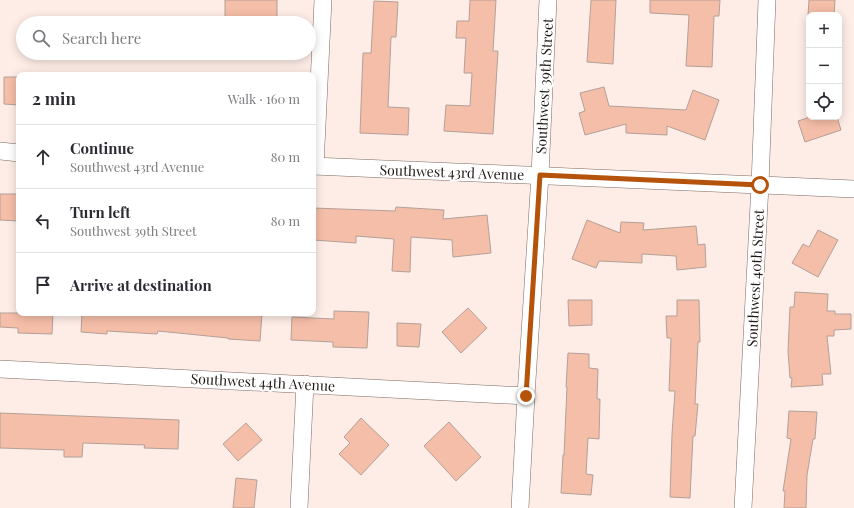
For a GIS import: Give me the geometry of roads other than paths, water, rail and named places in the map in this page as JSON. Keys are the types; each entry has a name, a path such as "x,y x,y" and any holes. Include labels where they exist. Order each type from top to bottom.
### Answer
{"street":[{"path":"316,129 323,0"},
{"name":"Southwest 39th Street","path":"520,508 540,175 548,0"},
{"name":"Southwest 40th Street","path":"743,508 760,185 767,0"},
{"path":"0,151 16,153"},
{"name":"Southwest 43rd Avenue","path":"316,166 854,189"},
{"name":"Southwest 44th Avenue","path":"0,369 526,396"},
{"path":"299,508 305,384"}]}
